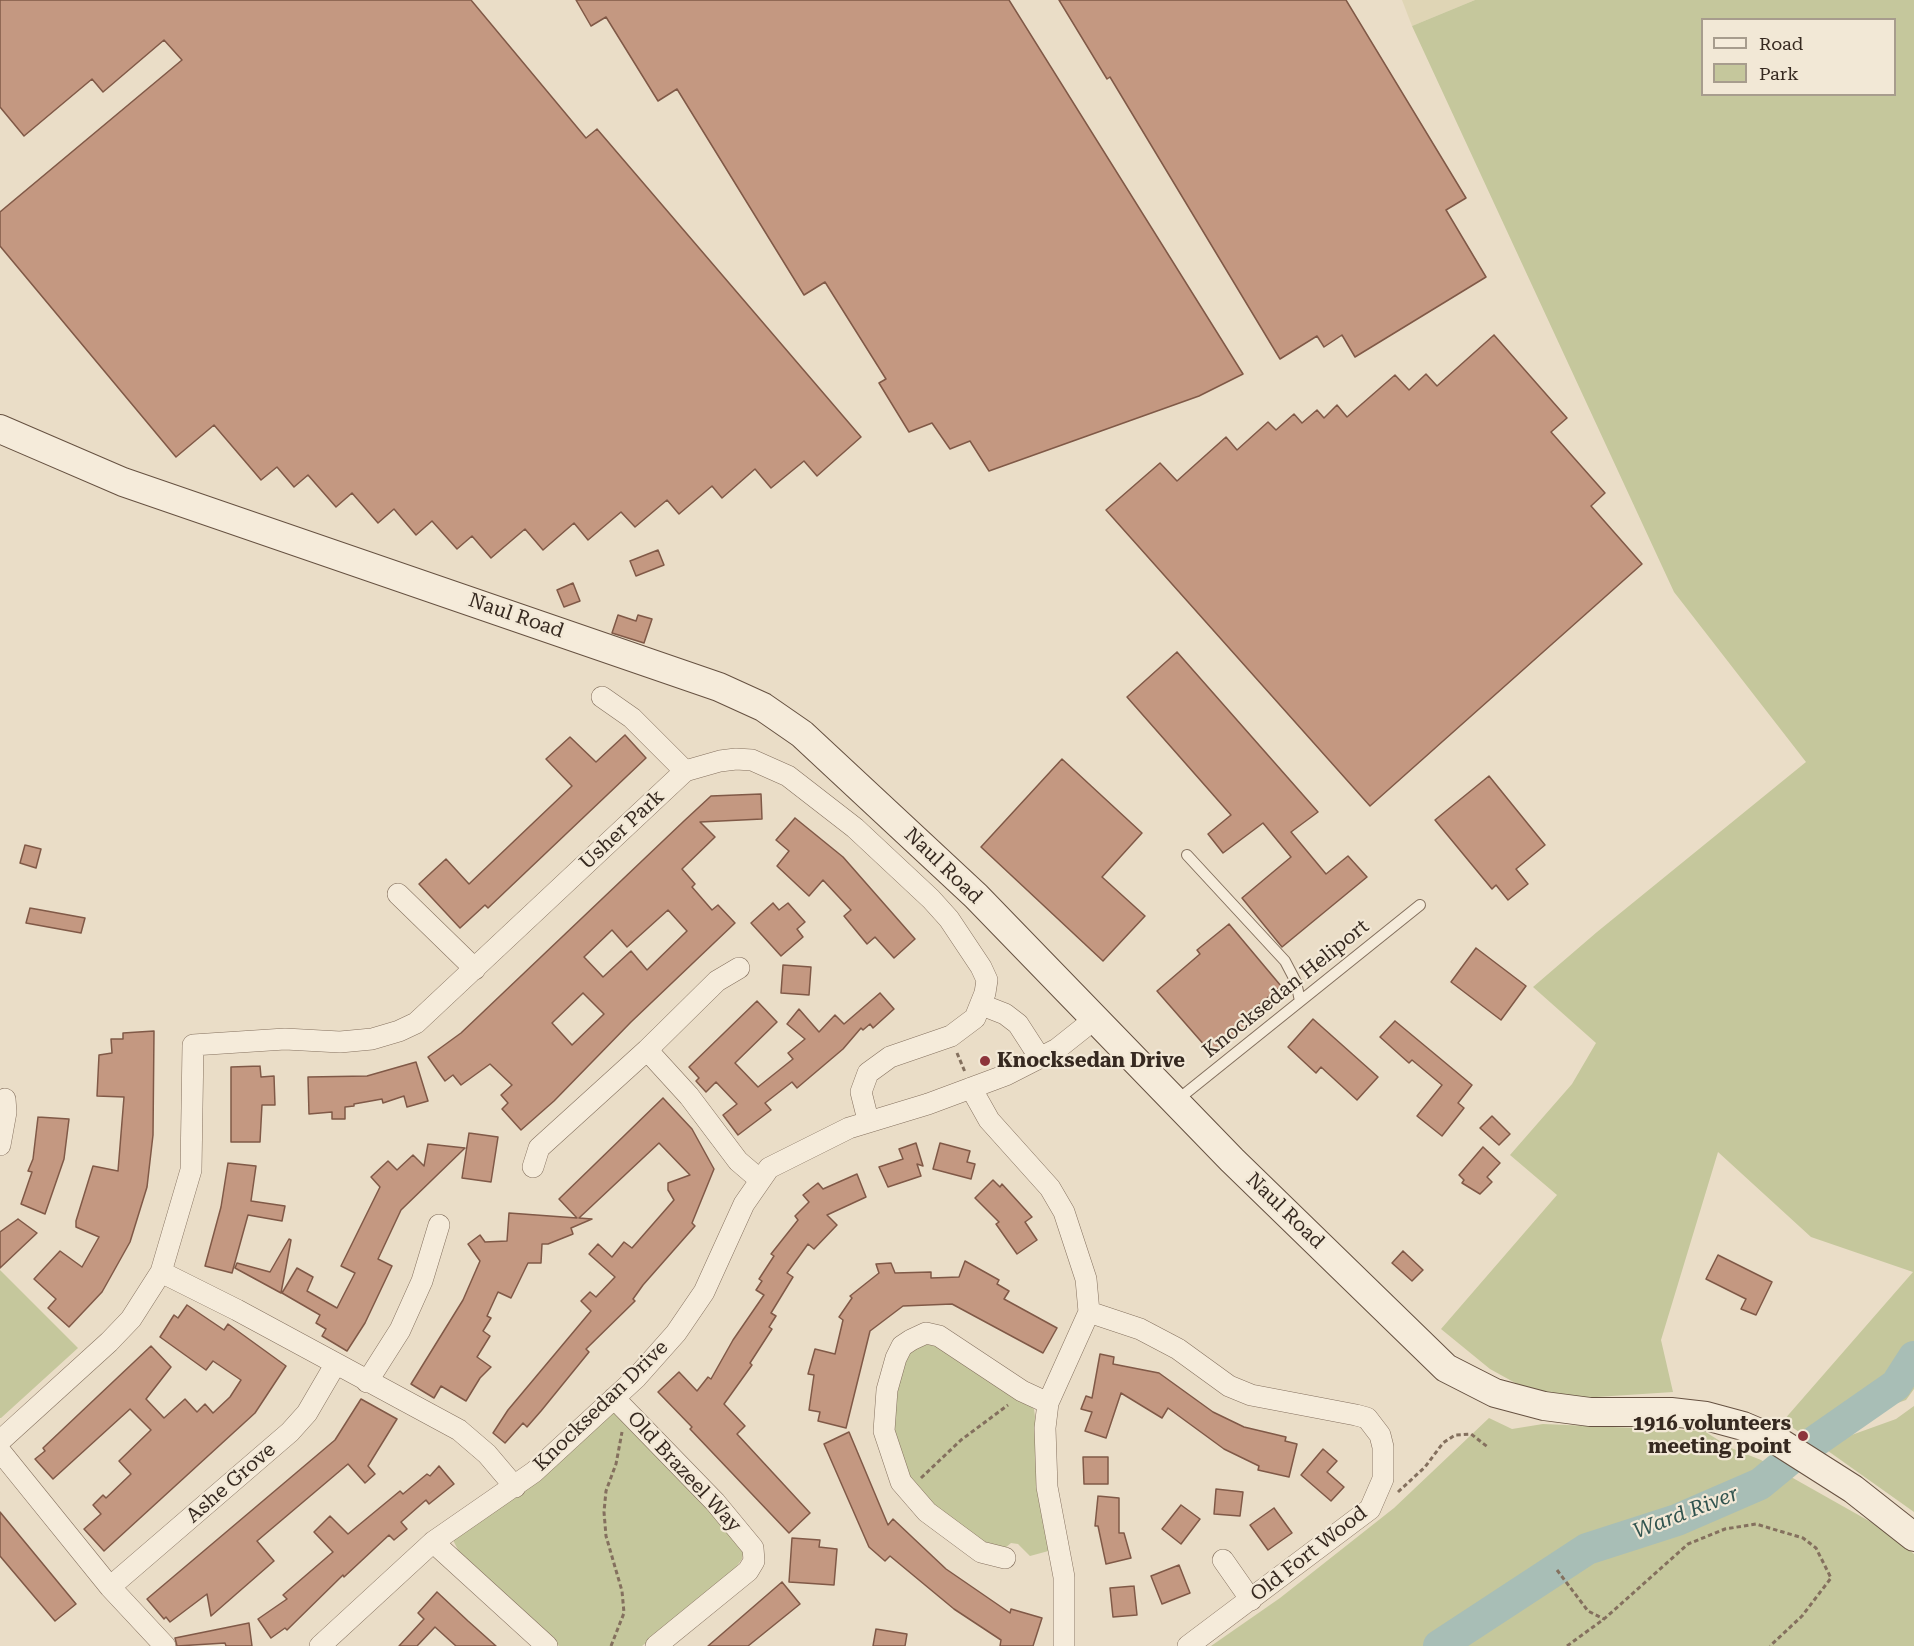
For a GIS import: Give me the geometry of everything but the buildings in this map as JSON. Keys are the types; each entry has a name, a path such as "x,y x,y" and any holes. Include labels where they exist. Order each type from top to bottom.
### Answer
{"main road":[{"name":"Naul Road","path":"0,429 123,482 709,683 763,707 801,734 976,896 1232,1160 1446,1368 1495,1393 1544,1406 1590,1412 1671,1412 1706,1416 1743,1426 1776,1440 1852,1489 1914,1537"}],"street":[{"path":"602,697 632,718 685,771"},
{"name":"Usher Park","path":"162,1272 191,1170 193,1045 285,1039 340,1042 372,1039 416,1023 685,771 720,760 752,760 769,766 807,789 855,828 950,919 987,980 982,1005"},
{"path":"398,894 475,969"},
{"path":"533,1167 539,1148 647,1050 717,981 739,968"},
{"path":"868,1120 861,1092 868,1073 890,1057 951,1036 975,1018 982,1005 1005,1014 1018,1024 1040,1058"},
{"name":"Knocksedan Drive","path":"321,1646 433,1542 456,1524 515,1487 620,1404 676,1333 704,1292 744,1204 759,1179 783,1159 868,1120 971,1088 1040,1058 1071,1039 1096,1018"},
{"path":"647,1050 689,1096 738,1161 759,1179"},
{"path":"971,1088 989,1120 1032,1165 1050,1188 1064,1212 1086,1279 1089,1312 1048,1403 1044,1455 1047,1487 1064,1577 1064,1646"},
{"path":"0,1145 6,1112 5,1099"},
{"path":"367,1382 400,1330 422,1281 439,1225"},
{"path":"0,1441 109,1342 131,1319 162,1272 459,1430 487,1454 515,1487"},
{"name":"Old Fort Wood","path":"1089,1312 1140,1329 1178,1349 1229,1386 1251,1395 1367,1418 1380,1435 1383,1447 1381,1485 1370,1509 1188,1646"},
{"path":"1005,1558 981,1552 927,1512 906,1488 894,1469 884,1431 887,1390 896,1358 902,1346 926,1334 939,1336 1022,1391 1048,1403"},
{"name":"Ashe Grove","path":"110,1587 299,1423 335,1365"},
{"name":"Old Brazeel Way","path":"620,1404 741,1531 753,1548 754,1561 748,1571 657,1646"},
{"path":"0,1451 110,1587 165,1646"},
{"path":"433,1542 547,1646"},
{"path":"1223,1560 1251,1600"}],"lane":[{"path":"1187,855 1285,961 1296,982 1300,1001"},
{"name":"Knocksedan Heliport","path":"1176,1101 1420,905"}],"path":[{"path":"951,1036 971,1088"},
{"path":"906,1488 961,1440 1012,1403 1022,1391"},
{"path":"611,1646 624,1613 622,1591 606,1536 603,1512 620,1404"},
{"path":"1381,1485 1396,1492 1400,1491 1425,1467 1443,1443 1455,1435 1471,1434 1489,1448"},
{"path":"1567,1646 1604,1619 1688,1544 1725,1529 1756,1524 1803,1538 1819,1553 1831,1578 1824,1591 1802,1616 1770,1646"},
{"path":"1557,1570 1588,1611 1604,1619"}],"shaded area":[{"path":"1402,0 1475,0 1412,26"}],"green space":[{"path":"1475,0 1914,0 1914,1389 1906,1400 1805,1436 1783,1421 1913,1272 1811,1237 1718,1152 1661,1340 1673,1392 1566,1399 1528,1390 1490,1369 1441,1329 1557,1195 1510,1155 1572,1084 1596,1043 1533,987 1806,762 1674,592 1412,26"},
{"path":"0,1270 78,1348 1,1418 0,1418"},
{"path":"926,1343 940,1346 1034,1409 1052,1550 1030,1556 1018,1544 1011,1543 998,1554 934,1511 905,1469 896,1449 893,1406 908,1353"},
{"path":"1914,1406 1914,1512 1821,1446 1896,1419"},
{"path":"613,1413 620,1414 744,1549 742,1559 734,1570 642,1646 559,1646 462,1558 453,1540"},
{"path":"1489,1418 1512,1429 1543,1424 1704,1431 1731,1448 1761,1460 1885,1530 1914,1554 1914,1646 1211,1646 1280,1598 1394,1508"}],"waterway":[{"name":"Ward River","path":"1439,1646 1587,1549 1677,1520 1760,1484 1794,1456 1896,1385 1914,1357"}],"place":[{"name":"Knocksedan Drive","path":"985,1061"},
{"name":"1916 volunteers meeting point","path":"1803,1436"}]}
